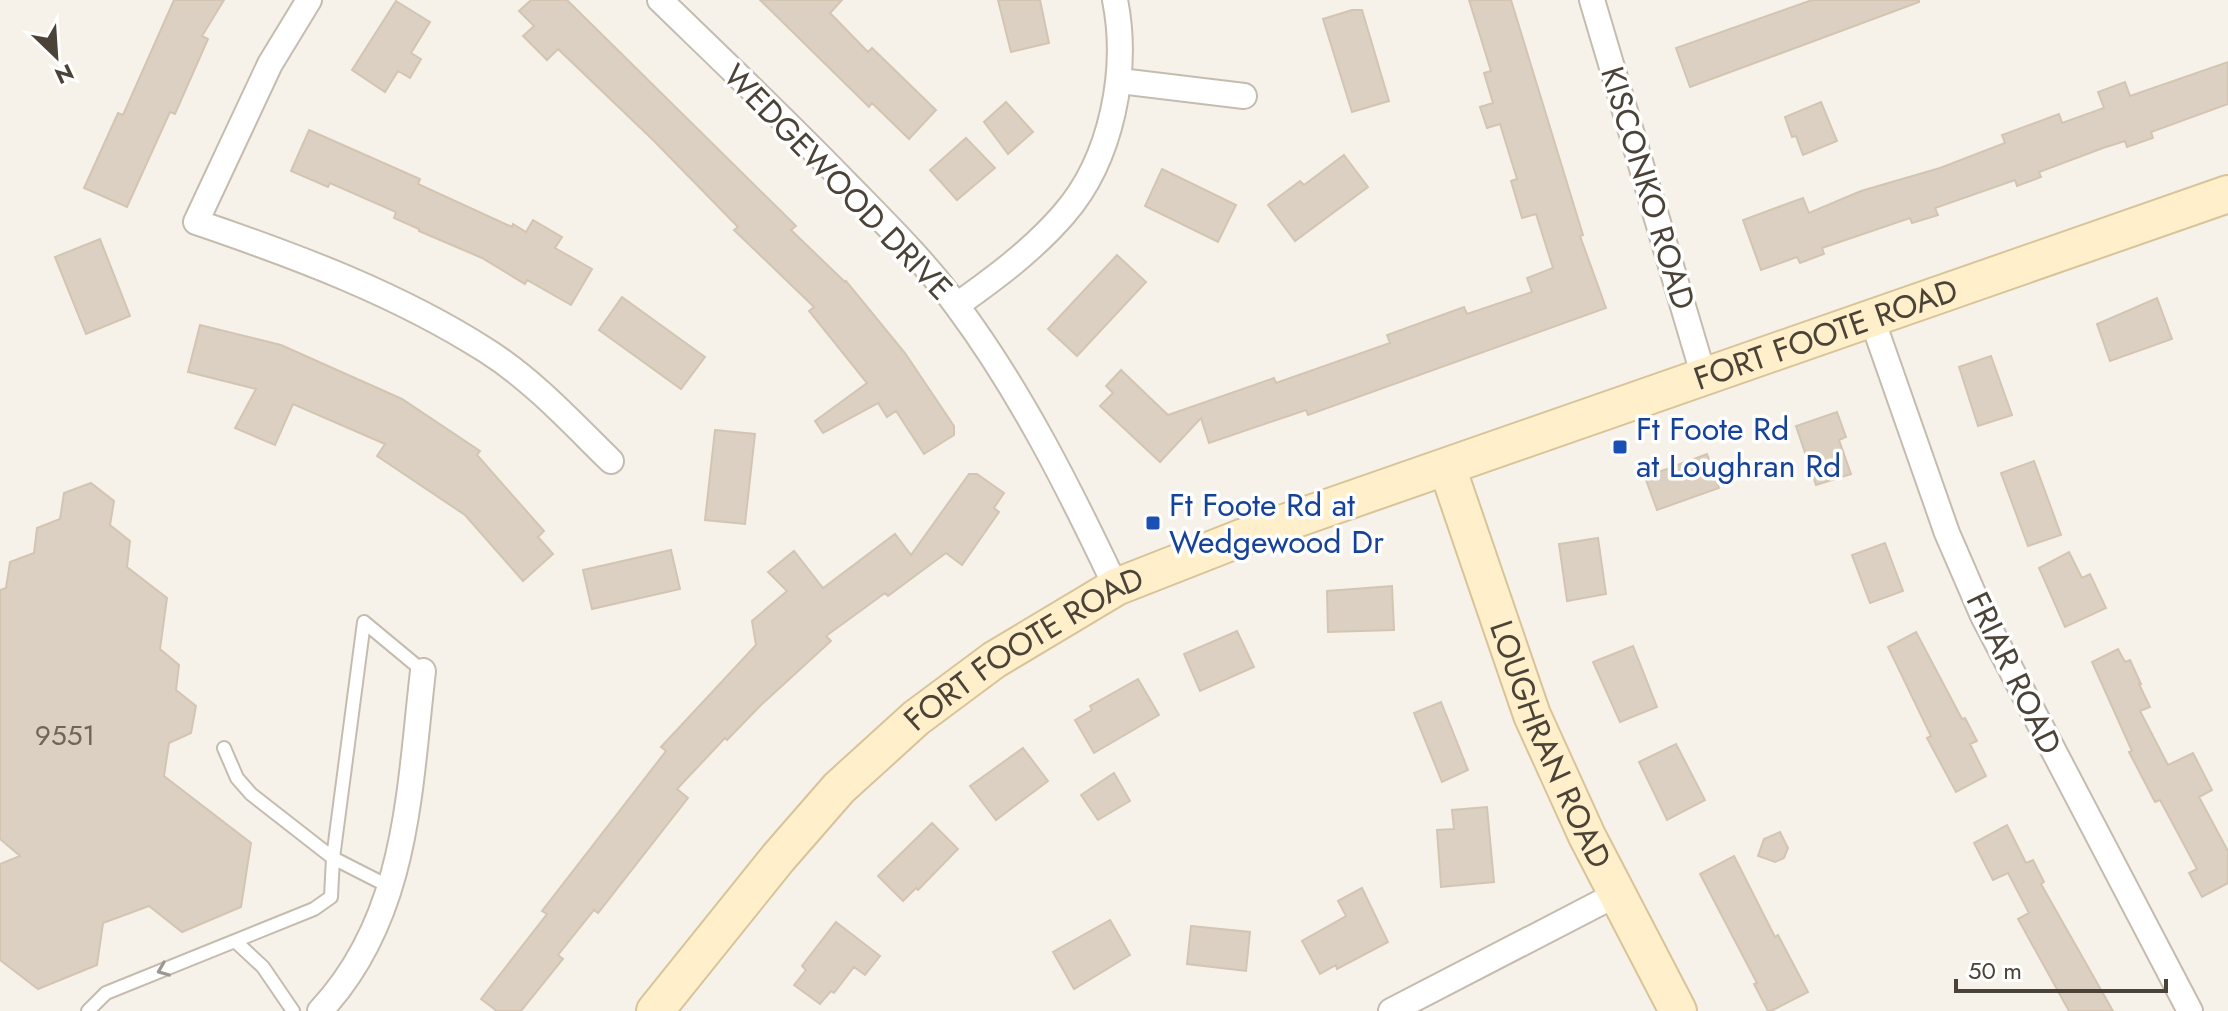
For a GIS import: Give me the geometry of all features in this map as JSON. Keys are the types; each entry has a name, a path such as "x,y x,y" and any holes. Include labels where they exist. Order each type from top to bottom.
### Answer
{"street":[{"path":"309,0 270,64 196,222 274,249 421,313 489,352 539,391 611,461"},
{"name":"WEDGEWOOD DRIVE","path":"660,0 783,118 890,228 957,305 1054,461 1116,587"},
{"path":"957,305 1035,245 1067,212 1090,175 1109,127 1120,81 1120,39 1115,0"},
{"name":"KISCONKO ROAD","path":"1600,2 1704,377"},
{"path":"1120,81 1244,96"},
{"name":"FORT FOOTE ROAD","path":"655,1011 778,858 839,788 916,718 994,660 1116,587 1241,538 2228,194"},
{"name":"FRIAR ROAD","path":"1872,319 1947,533 1983,616 2190,1011"},
{"name":"LOUGHRAN ROAD","path":"1447,467 1532,715 1587,836 1678,1011"},
{"path":"320,1011 343,986 364,950 390,887 402,845 423,671"},
{"path":"1391,1011 1617,894"}],"lane":[{"path":"88,1011 106,993 314,909 331,897 333,858 364,622 423,671"},
{"path":"224,748 237,778 251,794 333,858 390,887"},
{"path":"235,941 263,967 293,1011"}],"building":[{"path":"174,0 224,0 202,36 208,39 175,114 170,112 127,207 84,188 118,113 123,115"},
{"path":"531,0 567,0 796,226 791,230 846,281 905,353 954,426 954,435 924,454 896,411 887,417 878,403 823,433 815,421 867,383 809,311 814,307 734,230 738,227 653,140 558,49 547,60 523,36 534,26 519,11"},
{"path":"760,0 842,0 830,13 868,52 872,48 936,110 909,139 872,103 869,107"},
{"path":"998,0 1040,0 1049,43 1011,52"},
{"path":"1469,0 1511,0 1583,235 1580,236 1606,308 1308,415 1306,410 1209,443 1201,418 1160,462 1100,406 1113,393 1106,386 1121,370 1168,415 1274,378 1276,383 1390,343 1387,335 1464,307 1467,314 1532,292 1527,278 1553,268 1536,214 1522,218 1511,181 1517,179 1500,124 1487,128 1480,107 1493,103 1484,73 1491,71"},
{"path":"1812,0 1919,2 1690,87 1676,48"},
{"path":"396,1 430,22 411,53 421,59 410,78 398,71 385,92 352,70"},
{"path":"1362,10 1389,101 1352,112 1323,19"},
{"path":"2228,62 2228,104 2151,132 2153,138 2127,147 2125,141 2103,148 2039,172 2041,177 2017,186 2015,180 1935,208 1938,215 1912,223 1910,218 1822,248 1824,254 1800,263 1797,257 1761,270 1743,220 1803,198 1809,213 1861,191 1940,168 2005,143 2002,135 2059,114 2062,123 2104,108 2098,92 2125,82 2130,96"},
{"path":"1006,102 1033,132 1008,154 984,122"},
{"path":"1821,102 1837,141 1803,155 1785,117"},
{"path":"309,130 420,179 418,184 512,227 513,224 526,232 533,220 562,237 555,248 592,269 571,305 527,280 525,284 482,258 394,218 396,212 330,183 328,187 291,171"},
{"path":"966,138 995,168 957,200 930,170"},
{"path":"1344,155 1368,187 1295,241 1268,205 1300,181 1304,185"},
{"path":"1162,169 1236,205 1218,242 1145,206"},
{"path":"100,239 130,316 86,334 55,257"},
{"path":"1117,255 1146,282 1077,356 1048,329"},
{"path":"622,297 705,357 681,389 599,330"},
{"path":"2157,298 2172,339 2110,361 2097,324"},
{"path":"200,325 281,345 402,399 480,451 477,455 544,531 538,537 553,554 523,581 465,515 377,456 385,444 293,404 275,445 235,428 256,389 188,372"},
{"path":"1991,356 2012,415 1978,426 1959,367"},
{"path":"1837,412 1846,437 1839,440 1851,474 1816,485 1796,426"},
{"path":"715,430 755,434 745,524 705,520"},
{"path":"1707,454 1719,488 1657,510 1645,477"},
{"path":"2034,461 2061,535 2028,546 2001,473"},
{"path":"969,474 977,474 1004,493 994,508 999,512 962,565 946,553 826,636 831,641 727,740 725,738 677,789 688,798 598,913 594,910 558,955 563,959 521,1011 497,1011 481,999 547,914 542,911 666,751 661,747 756,645 752,621 787,591 768,572 794,551 823,588 895,534 911,555"},
{"path":"91,483 114,501 110,525 130,541 127,567 167,598 160,649 179,665 176,690 196,706 191,733 169,743 164,776 251,843 241,907 182,932 149,906 103,923 97,965 38,989 0,960 0,864 20,856 0,839 0,590 6,588 10,562 34,553 37,528 60,519 64,493"},
{"path":"1598,538 1606,594 1567,601 1559,544"},
{"path":"1885,543 1903,591 1870,603 1852,555"},
{"path":"671,550 680,589 592,609 583,570"},
{"path":"2069,552 2082,578 2090,574 2106,608 2065,627 2039,568"},
{"path":"1392,586 1394,630 1328,632 1327,591"},
{"path":"1237,631 1254,667 1200,691 1184,654"},
{"path":"1916,632 1977,741 1970,744 1986,776 1956,792 1927,738 1931,736 1888,647"},
{"path":"1633,646 1657,707 1620,722 1593,662"},
{"path":"2118,649 2125,662 2130,660 2141,684 2150,707 2140,711 2168,765 2193,753 2212,790 2199,797 2228,851 2228,883 2202,897 2189,873 2197,869 2160,800 2155,802 2129,752 2132,751 2092,662"},
{"path":"1138,679 1159,715 1094,753 1075,720 1092,710 1090,706"},
{"path":"1441,702 1468,770 1442,782 1414,713"},
{"path":"1676,744 1705,800 1667,820 1639,762"},
{"path":"1023,748 1048,781 996,820 970,786"},
{"path":"1114,773 1130,801 1098,820 1081,795"},
{"path":"1487,807 1494,882 1441,887 1437,830 1454,829 1452,810"},
{"path":"932,823 958,849 903,901 878,876"},
{"path":"2007,825 2026,863 2033,860 2044,882 2041,884 2113,1011 2069,1011 2018,919 2029,913 2008,873 1993,880 1974,843"},
{"path":"1780,832 1788,848 1784,858 1775,862 1758,856 1764,839"},
{"path":"1734,856 1775,937 1778,935 1808,992 1771,1011 1768,1011 1754,984 1757,983 1700,874"},
{"path":"1362,888 1388,942 1337,969 1336,965 1320,974 1302,941 1346,916 1338,901"},
{"path":"1110,920 1130,955 1074,989 1053,952"},
{"path":"836,922 880,956 865,975 854,967 834,993 831,991 820,1004 794,985 806,970 802,966"},
{"path":"1191,926 1250,932 1246,971 1187,964"}],"place":[{"name":"Ft Foote Rd at Loughran Rd","path":"1620,447"},
{"name":"Ft Foote Rd at Wedgewood Dr","path":"1153,523"}]}
